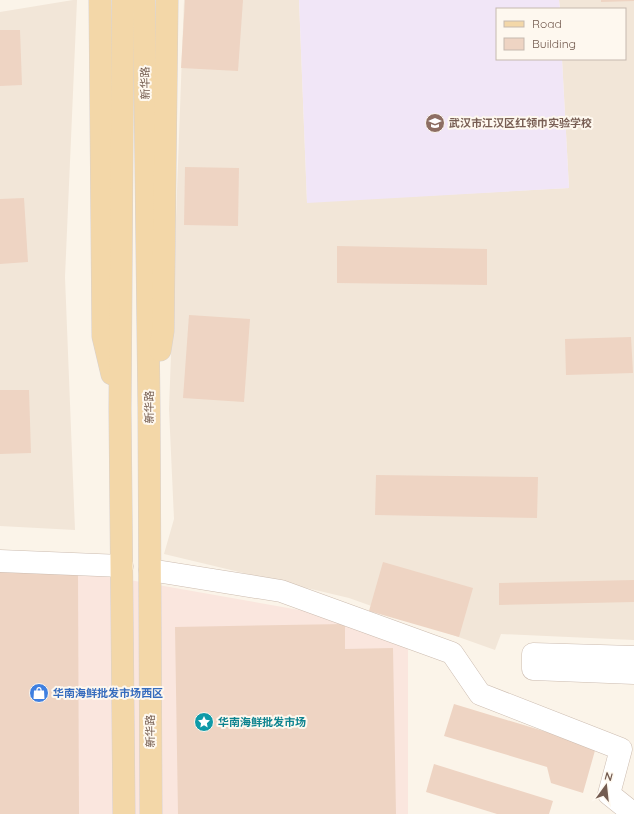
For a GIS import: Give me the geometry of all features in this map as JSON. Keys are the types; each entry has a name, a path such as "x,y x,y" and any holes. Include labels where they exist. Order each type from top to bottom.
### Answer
{"main road":[{"path":"100,0 103,336 120,409"},
{"name":"新华路","path":"122,0 120,409 124,814"},
{"name":"新华路","path":"144,0 149,408 151,814"},
{"path":"149,408 163,331 167,0"}],"street":[{"path":"0,561 122,566"},
{"path":"150,570 281,591 452,653 480,694 621,749 609,794 634,814"},
{"path":"634,657 533,654 533,669 634,673"}],"shaded area":[{"path":"77,0 65,277 75,530 0,526 0,12"},
{"path":"184,0 299,0 307,202 569,188 562,60 626,60 626,8 560,8 559,0 634,0 634,640 501,634 495,650 349,598 164,554 174,519 169,409"},
{"name":"武汉市江汉区红领巾实验学校","path":"299,0 559,0 560,8 496,8 496,60 562,60 569,188 307,203"},
{"name":"华南海鲜批发市场","path":"0,570 90,573 408,629 408,814 0,814"}],"building":[{"path":"185,0 243,0 238,71 181,68"},
{"path":"601,0 634,0 634,1 601,2"},
{"path":"0,30 20,30 22,85 0,86"},
{"path":"185,167 239,168 238,226 184,225"},
{"path":"24,198 28,262 0,264 0,199"},
{"path":"337,246 487,249 487,285 337,283"},
{"path":"189,315 250,319 244,402 183,398"},
{"path":"631,337 633,373 566,375 565,339"},
{"path":"0,390 29,390 31,453 0,454"},
{"path":"376,475 538,477 537,518 375,515"},
{"path":"383,562 473,588 459,637 369,611"},
{"name":"华南海鲜批发市场西区","path":"0,570 78,573 79,814 0,814"},
{"path":"634,580 634,602 499,605 499,583"},
{"path":"345,624 345,649 393,648 396,814 178,814 175,627"},
{"path":"454,704 596,747 583,793 551,783 547,767 444,736"},
{"path":"434,764 553,801 549,814 497,814 426,792"}],"place":[{"name":"武汉市江汉区红领巾实验学校","path":"435,123"},
{"name":"华南海鲜批发市场西区","path":"39,693"},
{"name":"华南海鲜批发市场","path":"204,722"}]}
